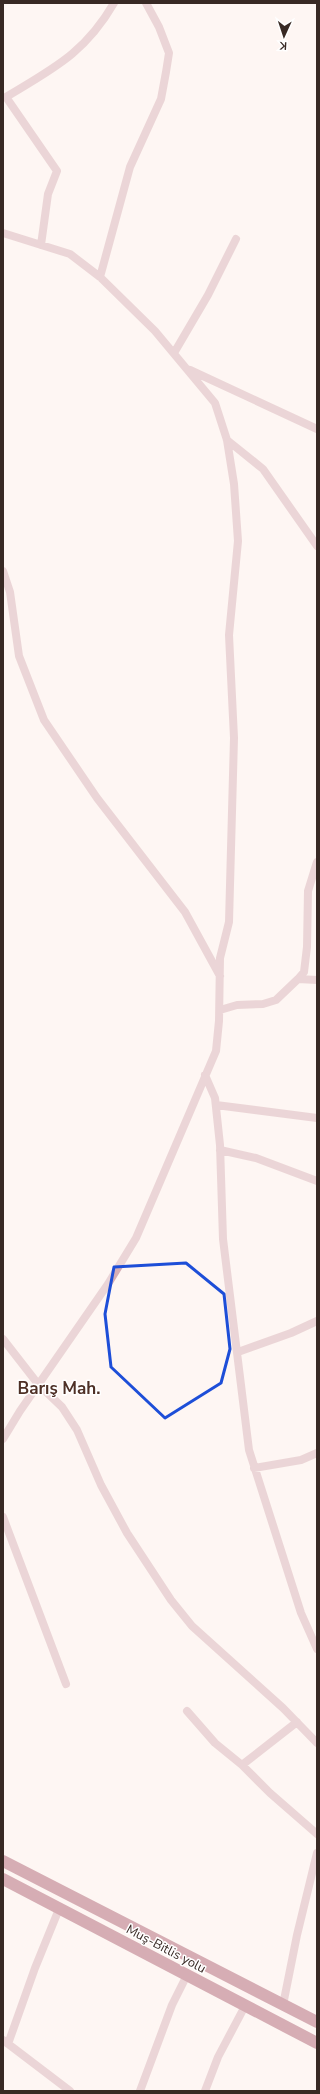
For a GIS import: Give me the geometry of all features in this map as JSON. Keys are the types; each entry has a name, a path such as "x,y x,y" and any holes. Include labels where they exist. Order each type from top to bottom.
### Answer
{"highway":[{"name":"Muş-Bitlis yolu","path":"3,1861 317,2022"},
{"name":"Muş-Bitlis yolu","path":"3,1879 317,2043"}],"street":[{"path":"41,245 48,194 57,171 6,97 64,63 74,55 96,31 114,3"},
{"path":"100,277 130,167 160,99 166,72 168,53 159,27 146,3"},
{"path":"3,233 70,254 100,277 174,353 215,403 227,440 234,484 238,541 228,635 234,738 229,922 220,958 220,1010 216,1051 136,1238 108,1284 38,1384 3,1439"},
{"path":"174,353 208,295 236,240"},
{"path":"188,369 317,429"},
{"path":"227,440 263,469 317,546"},
{"path":"3,571 10,592 19,656 44,720 97,798 185,912 220,977"},
{"path":"220,1010 237,1006 263,1004 276,1000 304,972 307,947 308,891 317,862"},
{"path":"298,979 317,980"},
{"path":"206,1075 215,1098 216,1105 220,1150 222,1239 238,1352 249,1450 301,1613 317,1649"},
{"path":"216,1105 317,1118"},
{"path":"220,1150 256,1158 317,1181"},
{"path":"238,1352 291,1333 317,1321"},
{"path":"3,1339 38,1384 62,1407 78,1430 102,1485 127,1533 175,1605 192,1626 297,1722 317,1743"},
{"path":"254,1468 301,1460 317,1453"},
{"path":"3,1517 66,1684"},
{"path":"187,1711 215,1743 242,1765 270,1793 317,1834"},
{"path":"242,1765 297,1722"},
{"path":"283,2004 297,1935 317,1853"},
{"path":"59,1908 6,2042 70,2091"},
{"path":"140,2091 172,2005 187,1975"},
{"path":"205,2091 218,2057 245,2006"}],"highlighted area":[{"path":"186,1263 224,1294 230,1349 221,1383 165,1418 111,1367 105,1314 114,1267"}],"district":[{"name":"Barış Mah.","path":"59,1388"}]}
